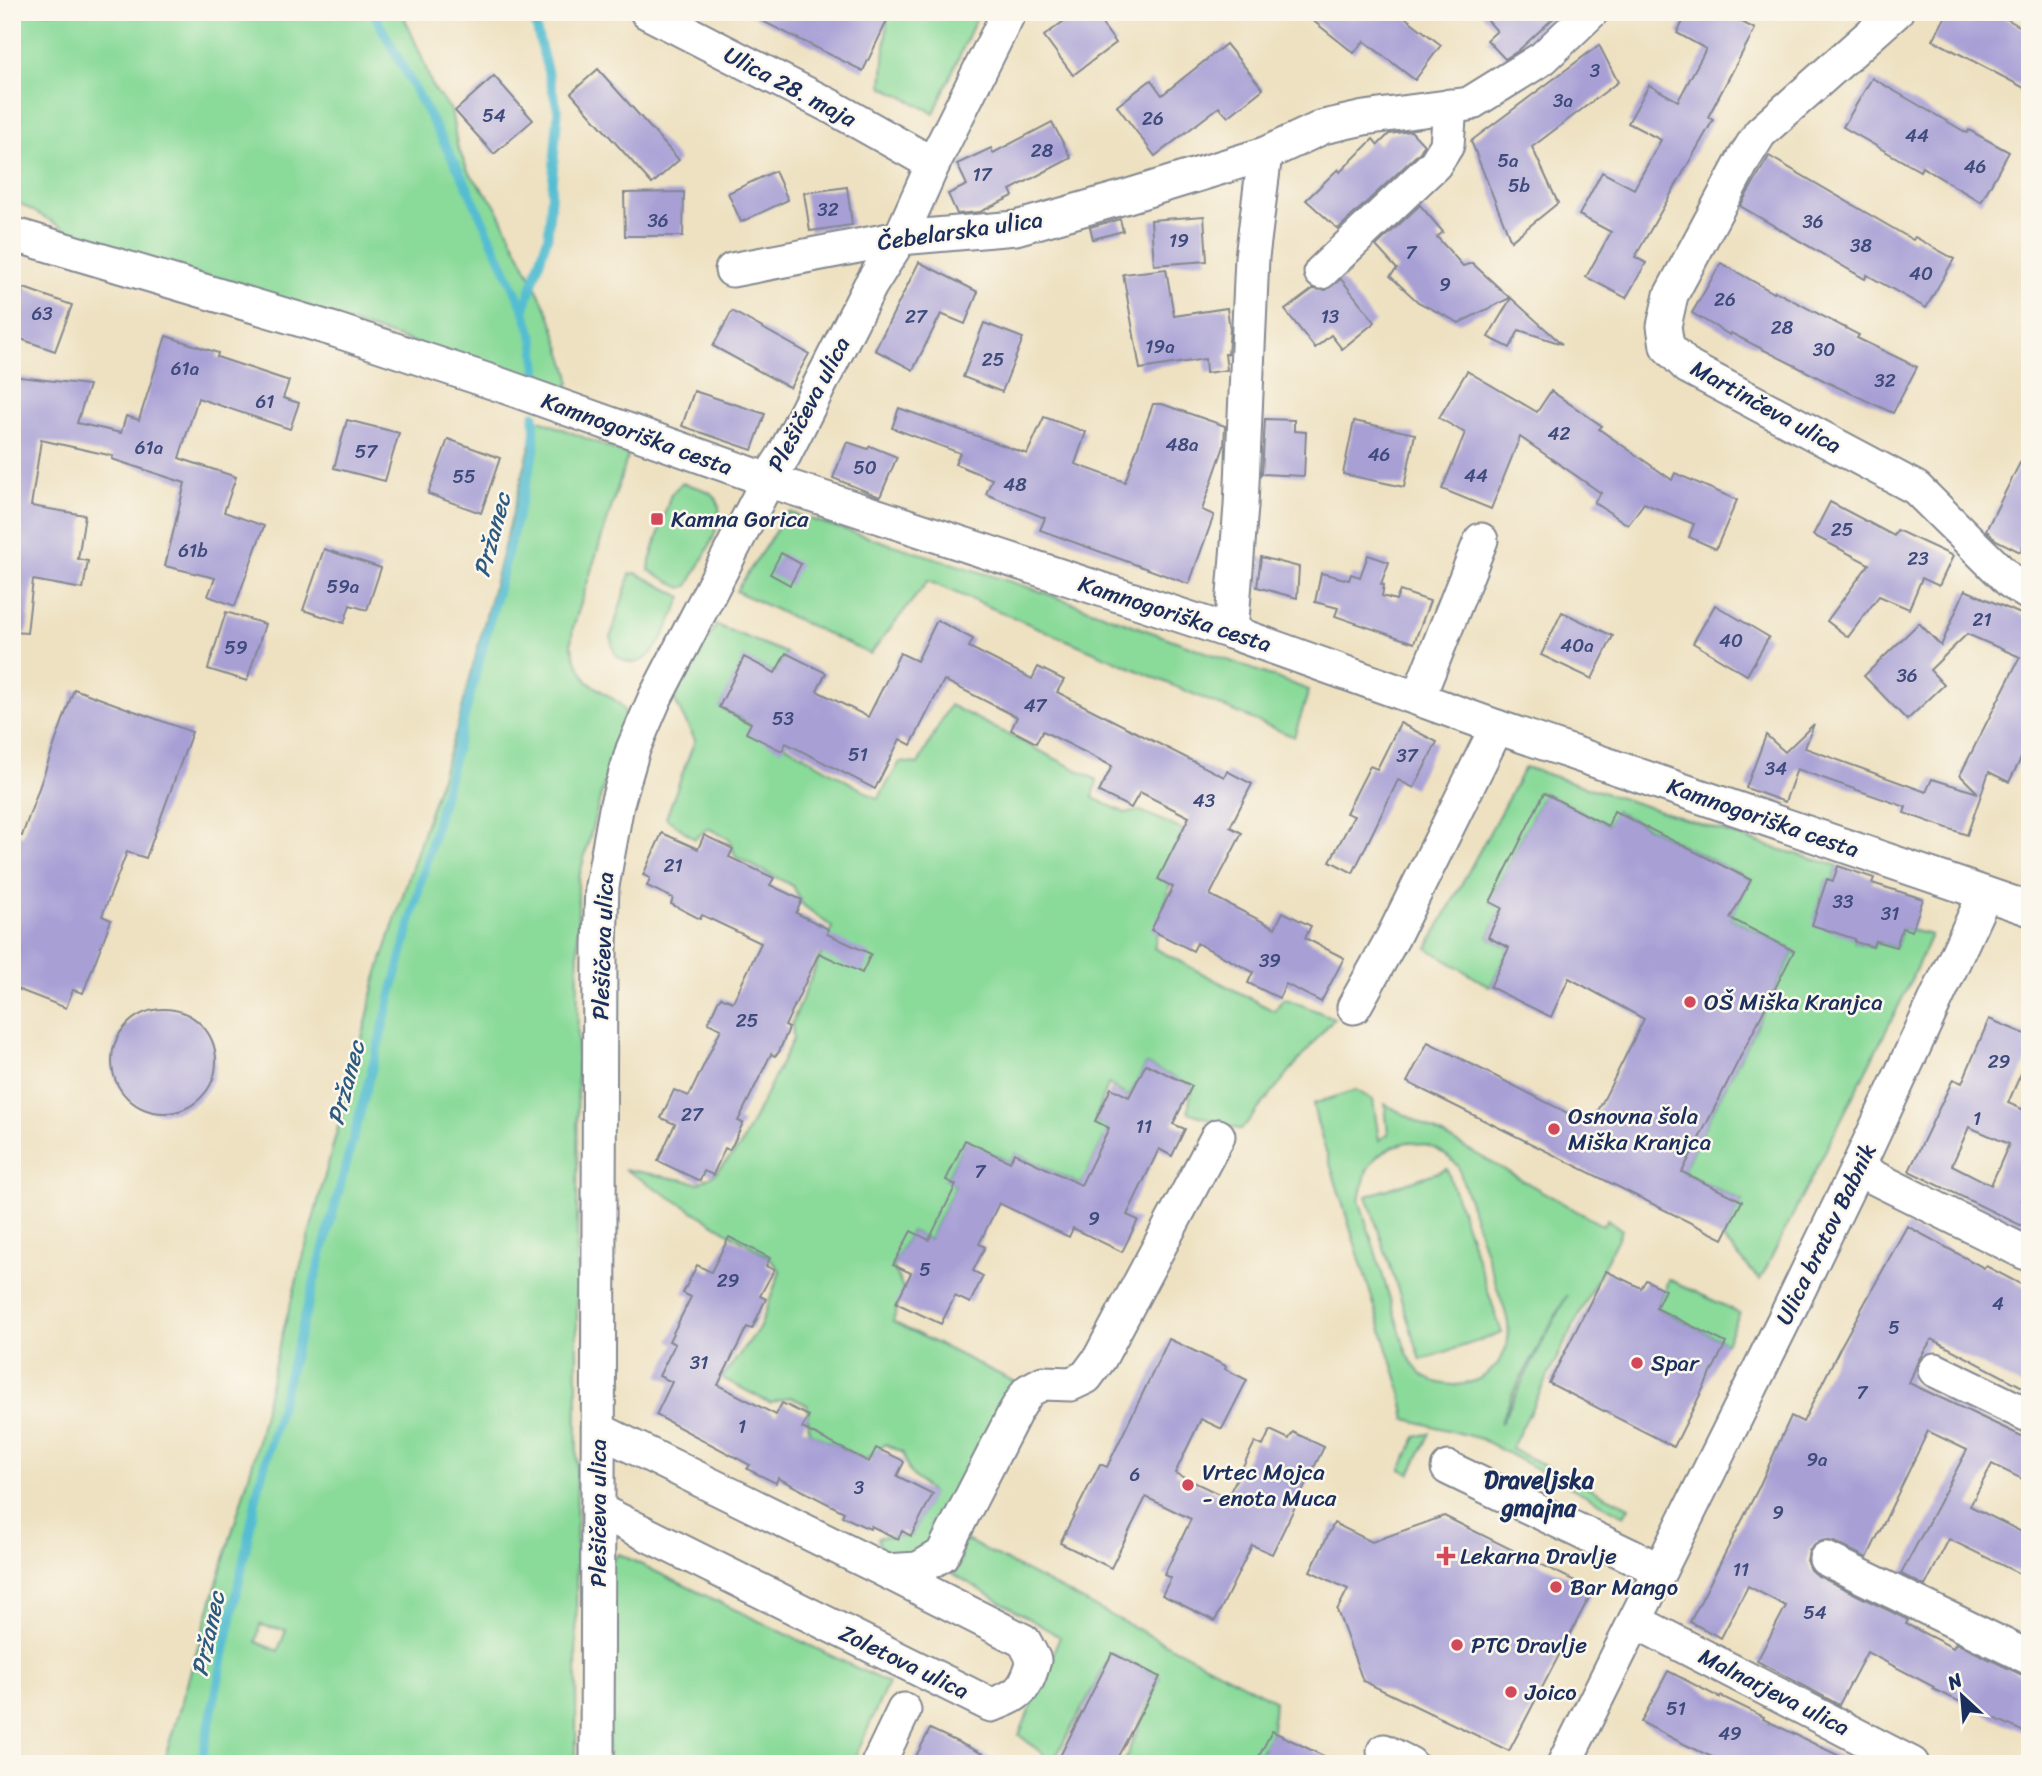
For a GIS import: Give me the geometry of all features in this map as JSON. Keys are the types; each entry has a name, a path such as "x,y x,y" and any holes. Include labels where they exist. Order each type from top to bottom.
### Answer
{"street":[{"name":"Ulica 28. maja","path":"646,12 832,107 933,164"},
{"name":"Plešičeva ulica","path":"597,1764 600,945 603,886 617,804 633,750 655,698 870,286 900,238 933,164 1010,12"},
{"name":"Čebelarska ulica","path":"732,270 900,238 1016,228 1265,154 1323,127 1364,118 1469,104 1543,58 1591,12"},
{"name":"Martinčeva ulica","path":"1896,12 1760,133 1671,295 1664,326 1667,346 1688,367 1916,488 2011,582 2030,594"},
{"path":"1321,272 1435,164 1447,145 1450,106"},
{"path":"1231,632 1241,506 1252,257 1265,154"},
{"name":"Kamnogoriška cesta","path":"12,234 335,330 498,384 768,480 1231,632 1497,727 2030,909"},
{"path":"1418,698 1480,540"},
{"path":"1354,1007 1393,937 1497,727"},
{"name":"Ulica bratov Babnik","path":"1564,1764 1857,1170 1985,894"},
{"path":"886,1571 918,1569 942,1555 1028,1391 1043,1383 1071,1384 1086,1377 1100,1358 1218,1136"},
{"path":"1857,1170 2030,1255"},
{"path":"1935,1370 2030,1416"},
{"name":"Zoletova ulica","path":"598,1510 991,1705 1010,1699 1028,1682 1034,1660 1024,1641 599,1430"},
{"path":"1448,1468 1660,1570"},
{"path":"1826,1559 2030,1658"},
{"name":"Malnarjeva ulica","path":"1635,1621 1912,1764"},
{"path":"877,1764 904,1710"}],"green space":[{"path":"12,12 402,12 433,88 451,110 457,145 468,171 496,206 550,316 570,383 561,391 547,384 137,256 69,231 12,199"},
{"path":"868,12 979,12 934,113 882,86 887,22"},
{"path":"537,419 628,455 573,628 571,644 587,681 619,703 625,716 614,746 578,881 576,1764 163,1764 253,1462 276,1358 375,982 458,724","holes":["260,1625 286,1630 278,1651 256,1642"]},
{"path":"682,483 713,495 719,514 717,527 706,553 688,586 681,588 649,570 671,494"},
{"path":"788,512 1037,590 1309,690 1294,737 928,581 870,654 736,591"},
{"path":"636,573 682,597 660,642 643,660 634,663 617,656 611,636 630,574"},
{"path":"716,625 786,653 775,673 744,658 720,707 878,799 900,762 918,764 950,705 1097,780 1093,798 1125,813 1141,811 1183,830 1154,948 1274,1011 1284,998 1334,1018 1241,1130 1188,1112 1192,1086 1146,1064 1129,1097 1108,1084 1095,1121 1109,1128 1081,1185 1015,1153 1010,1162 965,1141 946,1180 956,1185 929,1240 911,1231 893,1265 903,1288 893,1322 1015,1382 932,1547 909,1561 881,1554 878,1537 911,1536 932,1494 909,1472 903,1453 886,1444 865,1460 809,1432 807,1405 791,1397 770,1403 722,1378 760,1327 780,1271 770,1258 624,1169 699,1183 713,1175 740,1147 793,1039 792,1023 832,927 803,905 793,886 736,857 729,839 708,828 695,839 666,818 695,740 674,699"},
{"path":"1525,767 1838,866 1833,881 1827,880 1815,918 1855,939 1855,942 1873,947 1875,941 1896,947 1902,928 1931,935 1905,993 1760,1280 1723,1239 1742,1201 1682,1172 1794,951 1730,918 1751,880 1615,811 1608,826 1544,793 1490,902 1502,908 1488,937 1509,948 1490,987 1427,948"},
{"path":"1356,1090 1373,1100 1379,1140 1388,1134 1385,1104 1603,1226 1607,1219 1622,1230 1511,1449 1629,1507 1624,1516 1481,1439 1406,1419 1400,1388 1313,1104","holes":["1407,1142 1436,1149 1458,1166 1506,1313 1508,1340 1503,1355 1495,1367 1470,1382 1455,1385 1440,1383 1425,1377 1412,1362 1406,1351 1359,1199 1367,1170 1377,1156","1567,1295 1501,1423 1500,1423 1513,1393"]},
{"path":"1447,1169 1502,1333 1421,1360 1367,1196"},
{"path":"1668,1279 1740,1313 1726,1343 1656,1308"},
{"path":"1430,1433 1410,1474 1401,1469 1416,1437"},
{"path":"962,1538 1274,1700 1272,1731 1255,1764 1123,1764 1160,1677 1112,1653 1053,1762 1019,1735 1060,1637 954,1574 961,1560"},
{"path":"619,1554 888,1683 852,1764 608,1764 607,1564"}],"building":[{"path":"744,12 868,12 887,21 863,71"},
{"path":"1076,12 1093,12 1116,43 1073,75 1044,36"},
{"path":"1302,12 1398,12 1441,45 1415,80 1364,41 1354,53"},
{"path":"1480,12 1560,12 1518,51 1505,59 1487,40 1497,31"},
{"path":"1688,12 1723,12 1755,29 1708,117 1713,120 1635,257 1646,263 1626,298 1586,277 1611,232 1579,215 1602,172 1634,189 1661,140 1628,123 1649,85 1678,101 1706,49 1677,33"},
{"path":"1948,12 1994,12 2030,32 2030,91 1933,40"},
{"path":"1226,44 1263,89 1228,117 1219,107 1155,156 1117,106 1151,80 1162,95"},
{"path":"1599,45 1618,82 1532,147 1558,203 1511,241 1471,141"},
{"path":"598,69 679,160 652,184 571,93"},
{"path":"494,76 533,120 494,154 455,111"},
{"path":"1872,78 1967,133 1969,130 2009,152 1981,202 1922,167 1920,171 1843,127"},
{"path":"1052,122 1071,158 1010,190 1013,196 980,212 957,214 948,194 967,185 957,164 991,148 993,153"},
{"path":"1411,131 1424,145 1420,152 1338,229 1306,200 1338,169 1340,172 1373,139 1378,145 1389,134"},
{"path":"1769,156 1913,240 1915,237 1954,259 1926,308 1867,275 1865,279 1740,206"},
{"path":"775,171 788,200 741,222 728,193"},
{"path":"847,187 852,225 810,231 804,193"},
{"path":"684,192 683,236 625,236 624,193"},
{"path":"1420,205 1443,232 1437,237 1463,266 1472,263 1510,298 1459,323 1418,302 1390,276 1397,269 1376,246"},
{"path":"1204,216 1207,261 1154,265 1151,220"},
{"path":"1120,219 1123,231 1093,239 1090,227"},
{"path":"919,262 978,292 965,324 941,314 913,370 875,350"},
{"path":"1721,263 1859,335 1857,338 1917,367 1893,413 1731,333 1730,335 1692,313"},
{"path":"1166,269 1174,316 1227,308 1230,329 1228,354 1225,354 1227,370 1206,373 1205,359 1140,369 1123,274"},
{"path":"1341,279 1375,322 1342,349 1331,335 1315,348 1285,310 1313,289 1326,290"},
{"path":"24,288 72,305 55,351 12,336 12,321"},
{"path":"1511,298 1562,344 1519,330 1510,348 1488,337"},
{"path":"732,311 809,354 790,388 713,346"},
{"path":"984,323 1023,338 1002,392 963,377"},
{"path":"166,336 218,353 217,357 289,381 283,398 299,403 290,429 198,398 179,458 236,477 224,512 264,526 235,606 208,596 215,578 165,566 185,483 112,459 113,456 41,440 31,506 85,515 78,559 88,561 83,589 33,580 27,633 12,632 12,376 89,385 77,423 121,433 126,416 139,420"},
{"path":"1467,371 1537,412 1551,391 1602,426 1599,429 1672,480 1675,473 1737,500 1716,549 1689,537 1694,524 1644,503 1628,525 1594,502 1601,493 1520,437 1491,509 1442,489 1465,433 1439,418"},
{"path":"694,391 765,414 752,450 682,426"},
{"path":"1153,404 1162,404 1225,426 1224,446 1202,510 1214,515 1189,584 1040,530 1045,518 986,494 992,479 955,464 960,453 892,428 899,408 1027,454 1044,417 1086,432 1075,464 1125,482"},
{"path":"1265,419 1294,420 1294,431 1306,432 1304,476 1262,474"},
{"path":"347,420 399,433 385,481 334,468"},
{"path":"1354,421 1415,434 1404,487 1343,474"},
{"path":"448,439 500,458 481,513 428,494"},
{"path":"847,442 868,449 870,446 897,457 880,497 833,478"},
{"path":"2030,443 2030,534 2020,552 1996,540 1986,530"},
{"path":"1830,502 1894,536 1897,530 1953,556 1939,586 1922,578 1909,609 1879,596 1848,637 1827,621 1869,564 1813,535"},
{"path":"324,549 381,568 367,610 350,605 344,623 303,610"},
{"path":"781,553 801,564 790,585 770,574"},
{"path":"1368,555 1389,562 1381,584 1384,585 1382,596 1396,600 1400,591 1430,601 1414,643 1335,616 1338,608 1315,602 1321,573 1349,580 1351,574 1360,577"},
{"path":"1261,557 1299,567 1297,598 1257,587"},
{"path":"1965,590 2030,618 2030,741 2009,782 1989,772 1967,835 1904,813 1906,807 1797,769 1785,802 1746,788 1766,735 1785,752 1814,724 1805,748 1926,792 1932,779 1978,793 1960,775 2020,657 1967,634 1930,670 1944,685 1907,720 1864,676 1919,623 1941,646"},
{"path":"1715,605 1769,637 1747,675 1693,643"},
{"path":"226,612 265,624 247,681 208,669"},
{"path":"1562,612 1613,636 1592,679 1541,655"},
{"path":"937,620 973,639 969,647 1032,679 1038,667 1064,680 1057,692 1224,777 1227,771 1252,784 1230,827 1242,833 1210,895 1275,928 1283,912 1311,926 1305,938 1344,958 1321,1002 1286,984 1279,998 1248,983 1253,972 1197,943 1193,951 1151,930 1173,887 1158,879 1189,817 1140,792 1131,808 1099,792 1112,766 1043,731 1036,743 1011,730 1017,717 944,680 911,745 900,739 875,789 786,743 782,751 746,733 751,723 719,707 744,657 775,673 786,653 826,673 817,691 868,717 900,653 917,661"},
{"path":"74,689 192,732 146,858 127,852 102,916 111,920 83,993 73,990 66,1008 12,987 12,832 22,836"},
{"path":"1400,723 1437,742 1414,788 1398,780 1353,873 1330,861 1354,816 1346,813 1370,766 1377,769"},
{"name":"OŠ Miška Kranjca","path":"1544,793 1608,826 1614,811 1751,880 1730,918 1794,951 1682,1172 1742,1201 1723,1239 1407,1082 1428,1042 1591,1125 1644,1019 1569,978 1551,1017 1490,987 1509,948 1488,937 1502,908 1490,902"},
{"path":"662,833 698,849 704,835 733,849 729,857 774,878 770,885 802,900 796,913 828,929 827,934 871,954 862,973 819,953 785,1026 789,1028 779,1052 775,1056 771,1054 738,1121 743,1123 733,1144 729,1150 725,1148 713,1175 704,1171 700,1181 658,1161 675,1124 661,1118 674,1090 689,1096 721,1029 708,1023 718,1001 721,997 733,1002 761,943 702,915 700,919 671,904 673,898 647,886 650,878 643,875"},
{"path":"1838,866 1874,878 1872,883 1923,899 1912,931 1902,928 1896,947 1875,941 1873,947 1812,925 1827,879 1833,881"},
{"path":"164,1009 184,1013 201,1024 212,1041 216,1061 212,1081 201,1098 184,1109 164,1113 144,1109 127,1098 116,1081 112,1061 116,1041 127,1024 144,1013"},
{"path":"1989,1019 2030,1036 2030,1053 2008,1103 2024,1110 2030,1096 2030,1182 2022,1200 2030,1203 2030,1210 2022,1226 1909,1171 1953,1079 1962,1083","holes":["1969,1127 2009,1144 1991,1185 1952,1165"]},
{"path":"1146,1064 1192,1086 1173,1124 1185,1129 1172,1156 1159,1149 1127,1215 1138,1220 1122,1252 1073,1228 1069,1237 999,1203 979,1244 985,1247 973,1271 983,1276 970,1303 955,1296 941,1324 896,1303 911,1273 893,1265 911,1231 929,1240 956,1185 946,1180 965,1140 1010,1162 1014,1153 1081,1185 1109,1128 1095,1121 1111,1088 1129,1097"},
{"path":"1907,1226 1984,1268 1986,1266 2030,1289 2030,1391 1932,1339 1918,1361 1909,1383 2030,1440 2030,1483 1992,1464 1970,1506 2030,1536 2030,1579 1949,1539 1925,1586 1901,1574 1967,1450 1928,1431 1867,1558 1825,1540 1816,1543 1809,1550 1807,1561 1818,1576 1908,1620 1906,1624 1953,1648 1956,1643 2030,1677 2030,1735 1933,1689 1934,1687 1867,1652 1839,1705 1757,1661 1786,1606 1748,1586 1721,1638 1690,1622 1759,1487 1791,1416 1803,1422"},
{"path":"729,1237 770,1258 766,1266 774,1270 760,1296 766,1299 752,1329 747,1327 718,1385 776,1415 782,1403 809,1416 802,1428 869,1462 876,1448 904,1462 897,1476 933,1494 911,1536 902,1531 898,1539 871,1526 870,1529 863,1526 842,1516 844,1512 778,1478 776,1483 747,1469 750,1465 656,1415 672,1382 659,1376 675,1344 669,1341 691,1297 683,1293 697,1265 711,1272"},
{"name":"Spar","path":"1606,1271 1641,1288 1646,1280 1665,1290 1656,1308 1726,1343 1674,1447 1549,1383"},
{"path":"1169,1339 1226,1366 1225,1369 1247,1380 1222,1429 1201,1419 1175,1473 1227,1498 1255,1442 1263,1446 1270,1430 1289,1439 1293,1432 1324,1447 1272,1554 1252,1545 1215,1621 1162,1595 1171,1578 1164,1575 1191,1519 1146,1497 1111,1568 1060,1543 1100,1464 1107,1467"},
{"name":"PTC Dravlje","path":"1444,1516 1593,1590 1509,1751 1363,1681 1337,1610 1348,1589 1310,1571 1334,1523 1372,1542"},
{"path":"1112,1653 1160,1677 1114,1764 1056,1764"},
{"path":"1668,1671 1856,1764 1727,1764 1684,1744 1641,1722"},
{"path":"930,1729 1004,1764 912,1764"},
{"path":"1272,1731 1340,1764 1255,1764"}],"waterway":[{"name":"Pržanec","path":"373,12 464,180 524,310 534,340 538,376"},
{"path":"524,310 548,236 558,111 532,12"},
{"name":"Pržanec","path":"201,1764 259,1485 535,449 534,415"}],"place":[{"name":"Kamna Gorica","path":"657,519"},
{"name":"OŠ Miška Kranjca","path":"1690,1002"},
{"name":"Osnovna šola Miška Kranjca","path":"1554,1129"},
{"name":"Spar","path":"1637,1363"},
{"name":"Vrtec Mojca - enota Muca","path":"1188,1485"},
{"name":"Lekarna Dravlje","path":"1446,1556"},
{"name":"Bar Mango","path":"1556,1587"},
{"name":"PTC Dravlje","path":"1457,1645"},
{"name":"Joico","path":"1511,1692"}],"district":[{"name":"Draveljska gmajna","path":"1539,1494"}]}
